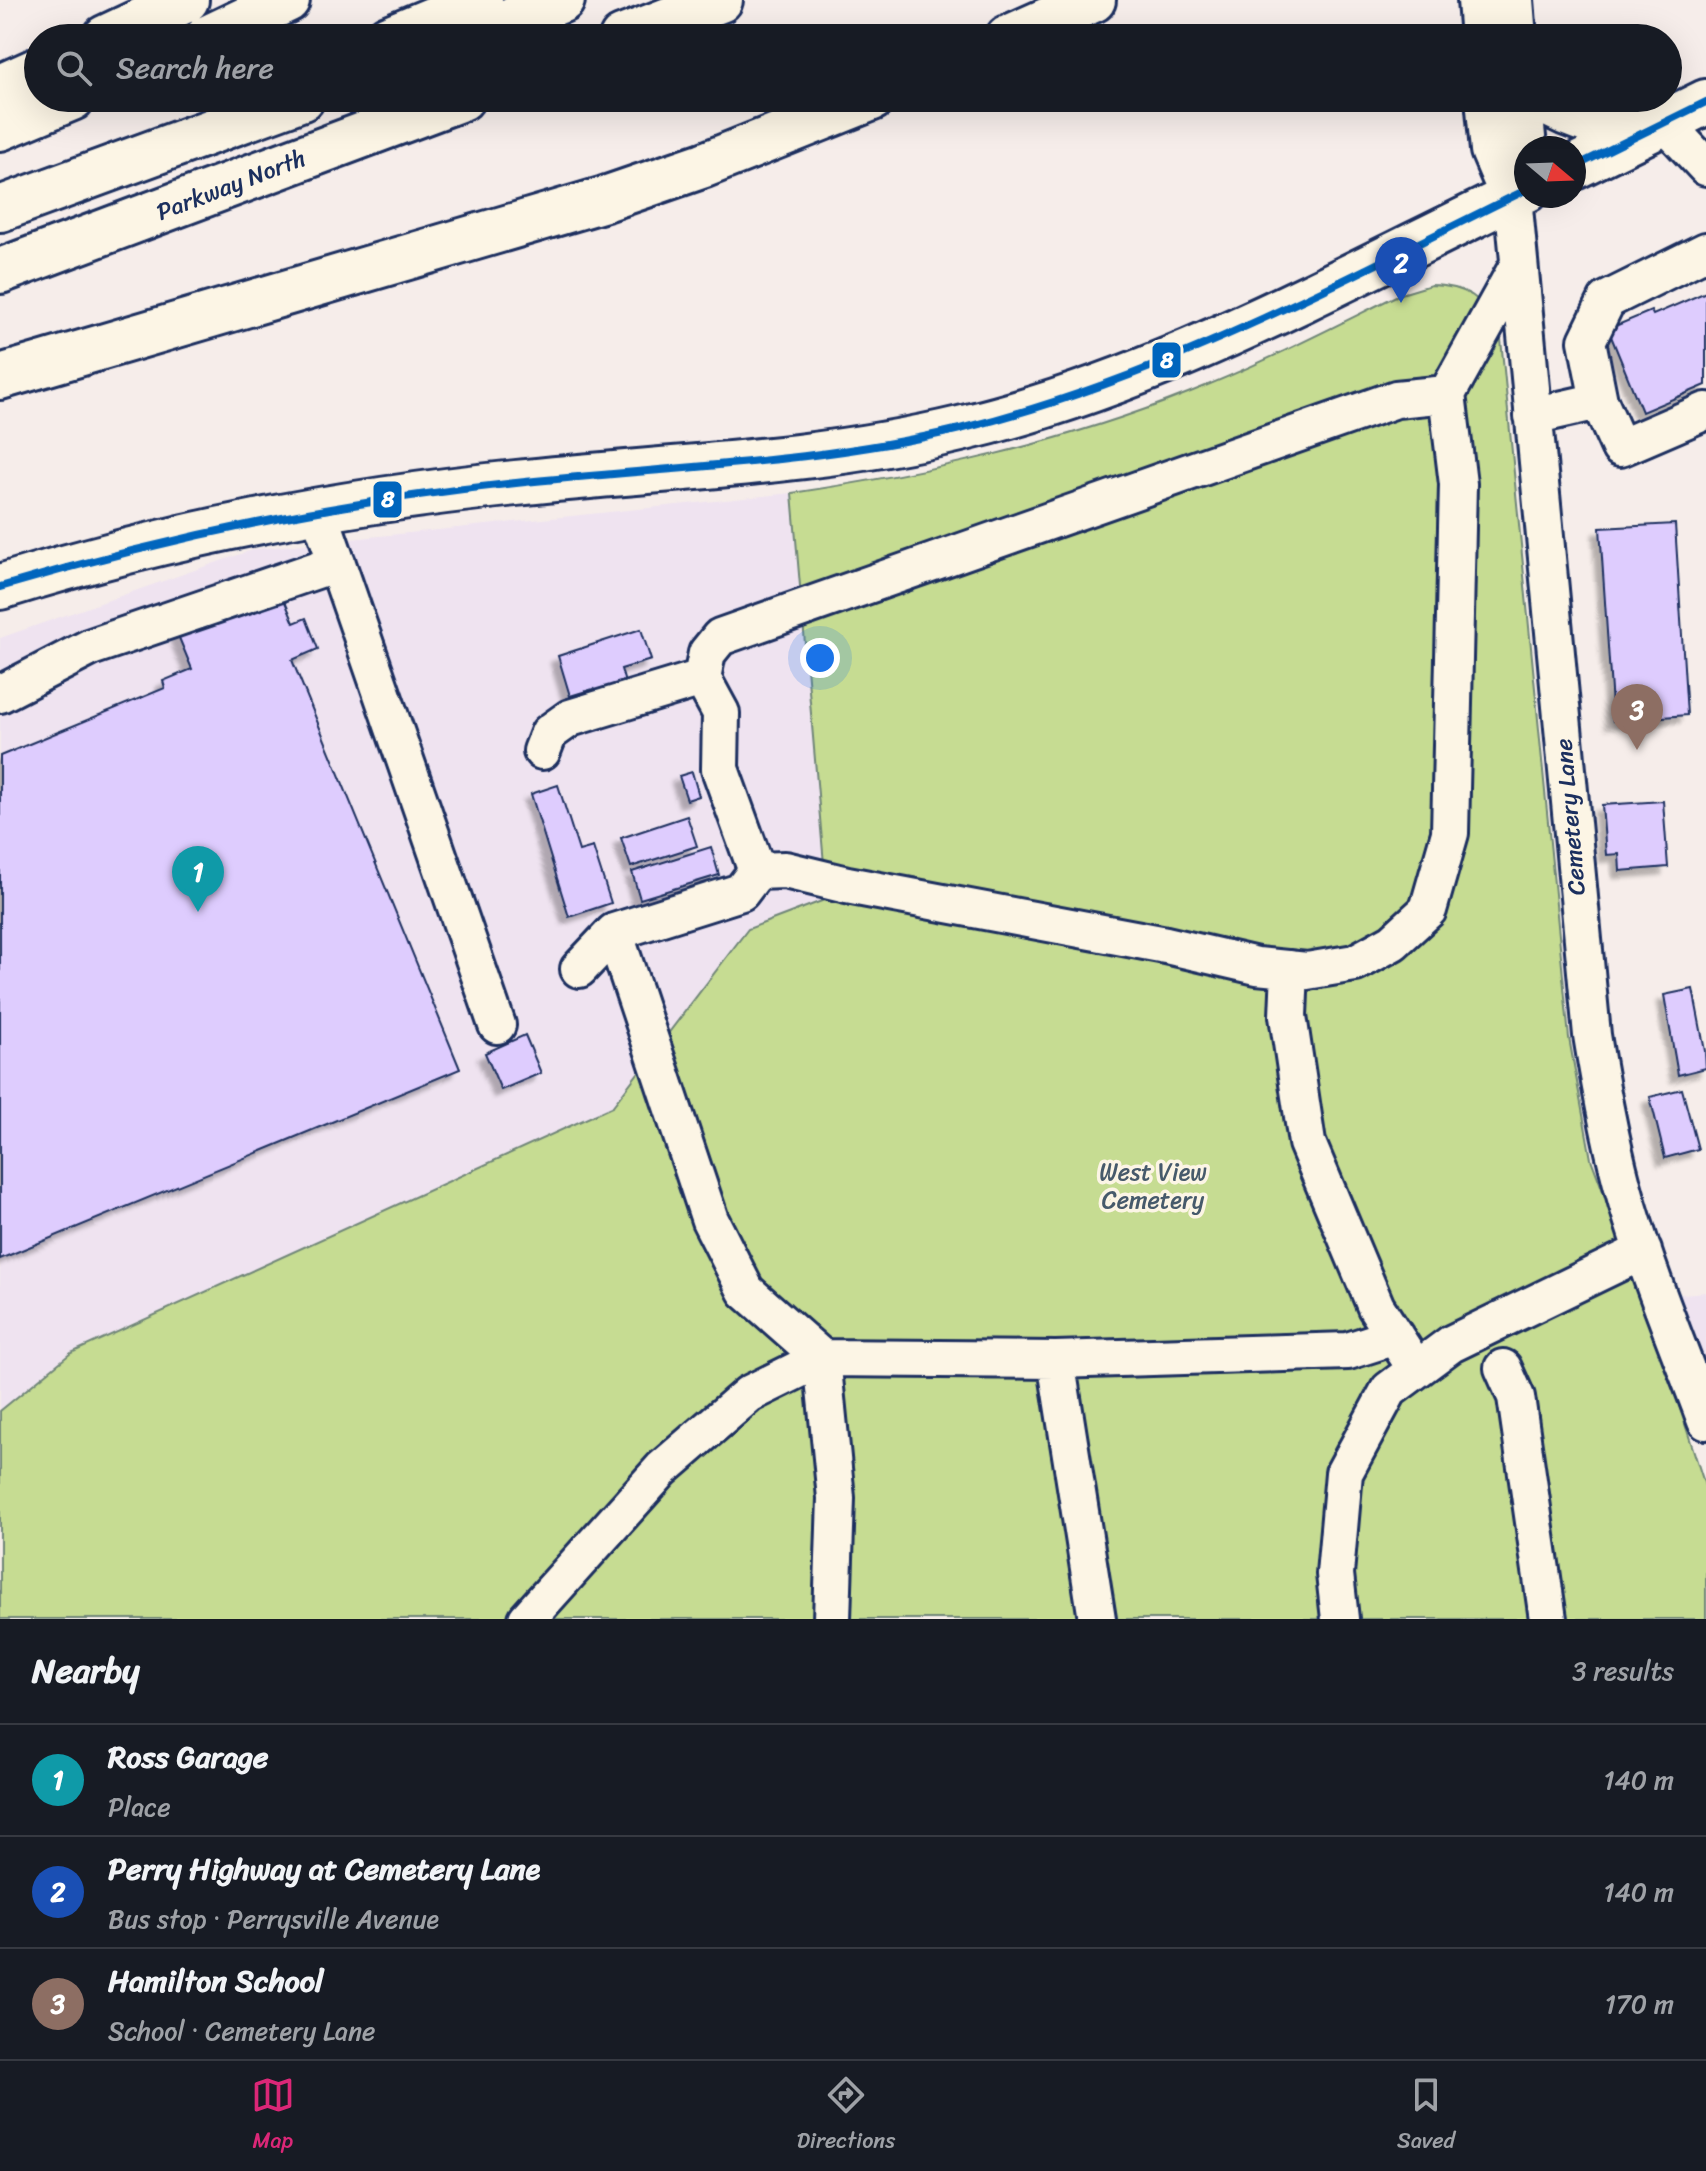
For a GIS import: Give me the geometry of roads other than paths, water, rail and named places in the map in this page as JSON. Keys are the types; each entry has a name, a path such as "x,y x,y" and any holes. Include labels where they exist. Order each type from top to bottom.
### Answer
{"main road":[{"path":"135,24 186,0"},
{"path":"236,24 287,0"},
{"path":"422,24 480,0"},
{"path":"501,24 562,0"},
{"path":"658,24 720,0"},
{"path":"1039,24 1093,0"},
{"path":"1480,0 1482,24"},
{"path":"1511,0 1513,24"},
{"path":"0,87 24,76"},
{"path":"1586,161 1706,102"},
{"path":"0,128 38,112"},
{"path":"0,190 202,112"},
{"path":"0,209 264,112"},
{"name":"Parkway North","path":"0,271 425,112"},
{"path":"0,377 605,199 704,165 837,112"},
{"name":"Cemetery Lane","path":"1489,112 1493,150 1514,186"},
{"name":"Cemetery Lane","path":"1520,112 1523,136"},
{"path":"1564,112 1607,126 1665,123"},
{"path":"0,587 157,542 318,509 519,482 789,459 961,429 1102,386 1173,359 1514,196"}],"street":[{"path":"1665,123 1706,167"},
{"name":"Cemetery Lane","path":"1519,208 1519,264 1592,1035 1614,1154 1643,1251 1692,1341 1706,1421"},
{"path":"1706,251 1607,300 1587,341 1599,401 1620,448 1706,411"},
{"path":"757,871 785,870 1257,966 1307,971 1355,963 1393,942 1428,910 1450,833 1458,484 1447,394 1519,264"},
{"path":"757,871 720,769 721,713 702,678 707,653 720,637 1396,399 1447,394"},
{"path":"1533,416 1599,401"},
{"path":"318,509 497,1025"},
{"path":"0,694 91,647 337,563"},
{"path":"542,751 549,733 570,718 702,678"},
{"path":"579,969 614,932 741,892 757,871"},
{"path":"614,932 710,1220 746,1291 822,1358 836,1498 832,1619"},
{"path":"1290,969 1288,1016 1307,1143 1376,1307 1417,1370"},
{"path":"1340,1619 1335,1574 1344,1473 1389,1390 1451,1344 1643,1251"},
{"path":"527,1619 662,1469 749,1394 822,1358 1056,1360 1348,1351 1395,1336"},
{"path":"1056,1360 1097,1619"},
{"path":"1503,1368 1516,1397 1548,1619"}],"place":[{"name":"Perry Highway at Cemetery Lane","path":"1401,303"},
{"name":"Hamilton School","path":"1637,750"},
{"name":"Ross Garage","path":"198,912"}],"park label":[{"name":"West View Cemetery","path":"1153,1186"}]}
